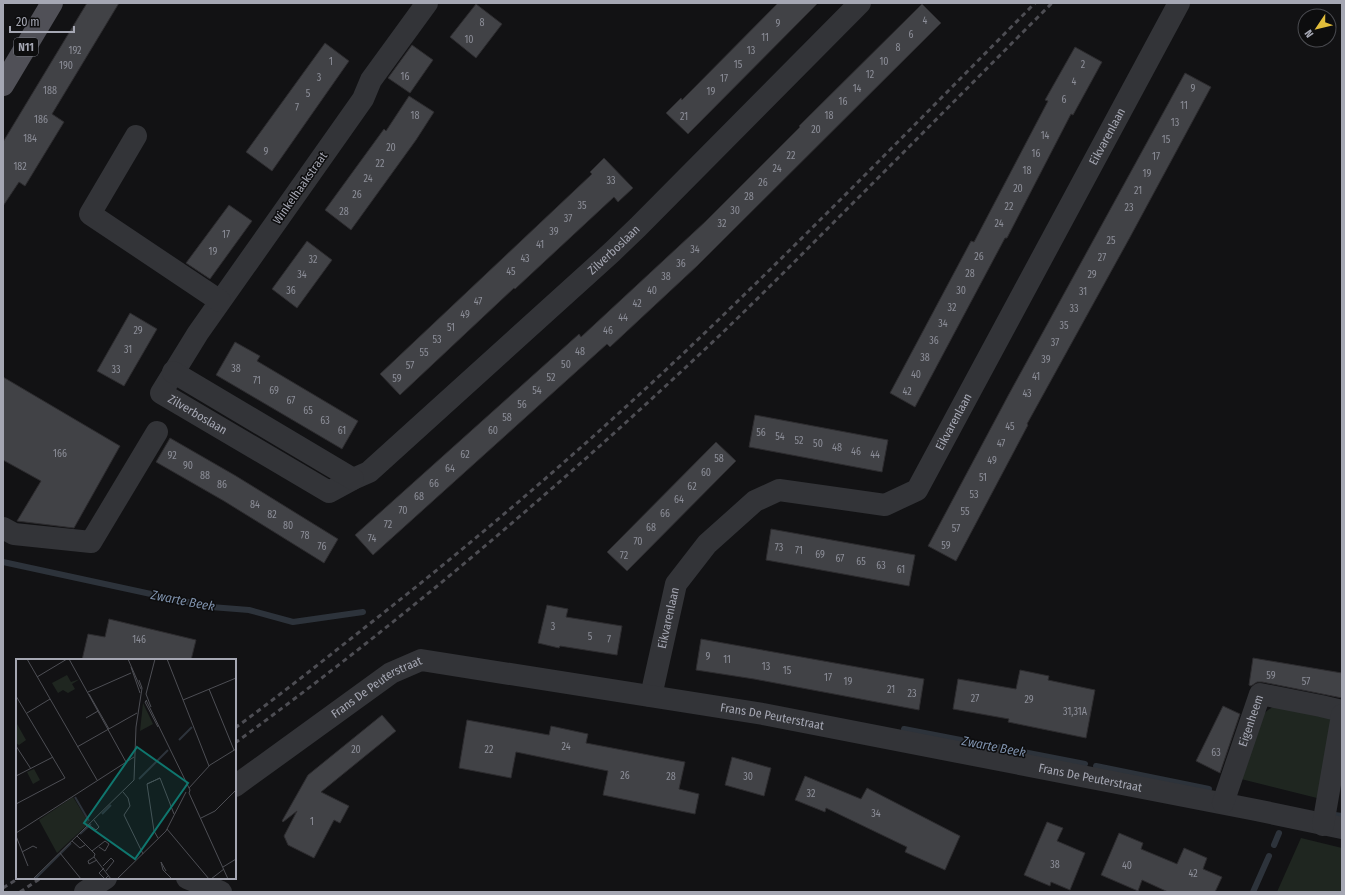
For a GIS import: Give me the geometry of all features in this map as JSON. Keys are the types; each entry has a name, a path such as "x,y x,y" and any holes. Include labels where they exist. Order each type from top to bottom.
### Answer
{"main road":[{"name":"N11","path":"3,85 49,5"}],"street":[{"name":"Winkelhaakstraat","path":"173,372 198,333 363,99 371,80 427,3"},
{"name":"Zilverboslaan","path":"173,372 353,479 369,472 638,227 860,3"},
{"name":"Eikvarenlaan","path":"651,696 676,584 707,544 755,501 779,490 885,505 918,490 1178,3"},
{"path":"136,136 90,214 220,302"},
{"path":"3,528 14,534 91,542 158,432"},
{"name":"Frans De Peuterstraat","path":"236,785 391,673 421,660 763,714 1222,803 1333,827"},
{"name":"Eigenheem","path":"1222,803 1260,694 1342,711"},
{"path":"1333,827 1342,715"},
{"path":"85,892 104,879"},
{"path":"189,879 221,892"}],"shaded area":[{"path":"1276,705 1328,715 1332,724 1317,798 1237,778 1257,720"},
{"path":"1301,838 1342,848 1342,892 1277,892"}],"building":[{"path":"87,3 119,3 52,114 64,122 25,186 19,182 3,206 3,142"},
{"path":"778,3 818,3 688,134 666,113 681,98 682,100"},
{"path":"476,4 502,24 476,58 450,37"},
{"path":"922,4 941,23 697,266 610,347 607,344 373,555 355,535 579,334 581,337 706,221"},
{"path":"325,43 349,61 272,171 246,152"},
{"path":"412,45 433,60 410,93 388,78"},
{"path":"1075,47 1102,62 1073,115 1071,114 1007,238 1005,238 915,407 890,393 971,241 974,242 1048,101 1045,100"},
{"path":"1185,73 1211,87 1027,424 1028,425 956,561 928,546 1009,394"},
{"path":"409,96 434,112 416,140 351,230 325,210 384,129 386,131"},
{"path":"604,158 633,188 618,202 614,197 400,395 380,374 592,174 590,172"},
{"path":"229,205 252,221 210,279 186,263"},
{"path":"307,241 332,260 297,308 272,289"},
{"path":"130,313 157,329 124,386 97,371"},
{"path":"235,342 260,356 257,361 358,421 342,449 216,375"},
{"path":"3,377 120,446 74,528 17,521 41,481 3,460"},
{"path":"755,415 888,440 882,472 749,447"},
{"path":"170,438 236,476 338,539 324,563 224,501 156,462"},
{"path":"716,442 736,461 627,571 607,552"},
{"path":"771,529 915,555 909,586 766,560"},
{"path":"547,605 568,609 566,617 622,626 617,655 560,646 559,648 538,643"},
{"path":"109,619 196,640 191,659 82,659 88,634 105,637"},
{"path":"701,639 924,679 919,710 754,679 696,670"},
{"path":"1253,658 1342,673 1342,698 1262,682 1257,682 1251,686 1249,685"},
{"path":"1020,670 1049,676 1048,680 1095,690 1086,738 1008,722 1009,719 953,709 958,679 1016,689"},
{"path":"1223,706 1240,714 1220,773 1196,761"},
{"path":"382,715 396,731 321,792 349,806 340,823 334,820 314,858 288,845 284,836 297,811 283,822 282,821 308,775"},
{"path":"467,720 549,735 551,726 588,734 586,743 685,762 679,789 699,794 695,814 603,795 608,771 516,752 511,778 459,768"},
{"path":"732,757 771,768 764,796 725,785"},
{"path":"805,776 861,799 867,788 960,836 945,870 905,852 907,847 826,808 825,812 795,800"},
{"path":"1047,822 1063,828 1057,841 1085,853 1070,890 1051,882 1050,886 1024,875"},
{"path":"1119,833 1143,843 1141,849 1177,864 1184,848 1207,858 1203,869 1222,877 1215,892 1168,892 1142,880 1138,891 1101,875"}],"waterway":[{"name":"Zwarte Beek","path":"3,562 211,607 249,610 293,622 363,612"},
{"name":"Zwarte Beek","path":"904,729 1085,764"},
{"name":"Zwarte Beek","path":"1096,766 1209,789"},
{"name":"Zwarte Beek","path":"1328,814 1342,816"},
{"path":"1274,845 1279,833"},
{"path":"1253,892 1269,856"}],"railway":[{"path":"236,727 413,589 501,517 629,404 794,246 1035,3"},
{"path":"236,742 298,696 423,598 603,443 756,300 1052,3"},
{"path":"3,888 17,879"},
{"path":"20,892 40,879"}]}
